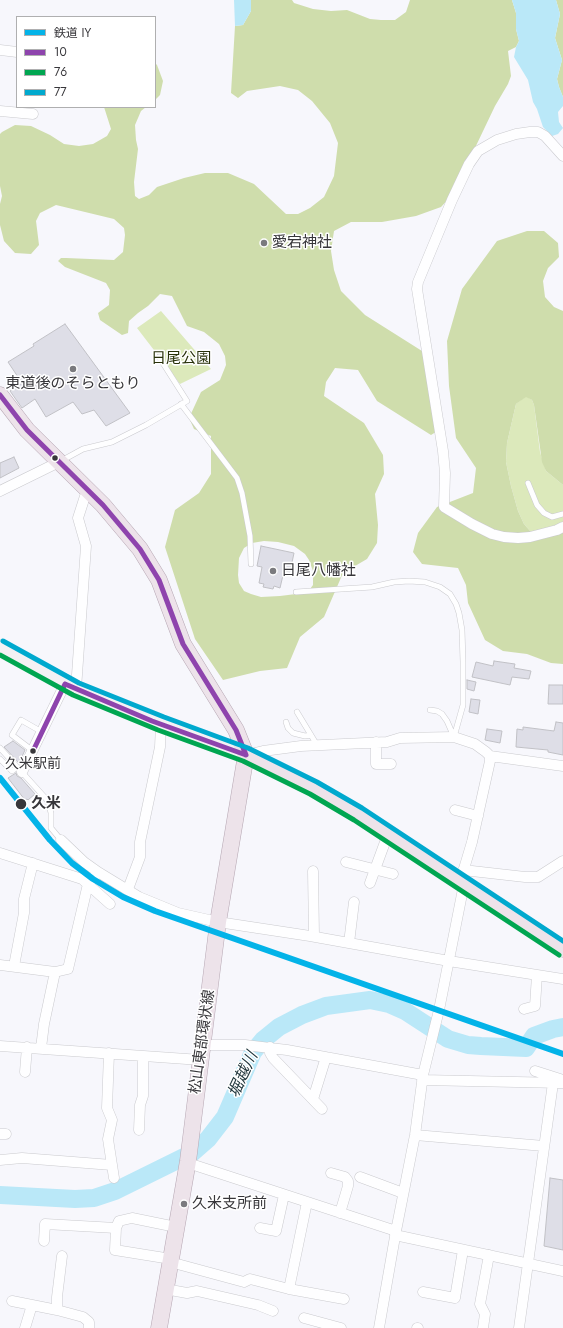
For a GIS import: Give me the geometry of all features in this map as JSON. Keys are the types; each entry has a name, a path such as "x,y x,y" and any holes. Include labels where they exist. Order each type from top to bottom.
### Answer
{"main road":[{"path":"0,395 27,430 103,505 140,549 159,580 183,644 236,730 246,755"},
{"path":"0,647 71,686 161,724 246,755 313,788 358,814 462,879 563,949"},
{"name":"松山東部環状線","path":"159,1328 189,1158 218,922 246,755"}],"street":[{"path":"0,50 16,52"},
{"path":"0,111 33,114"},
{"path":"563,156 545,136 538,132 516,134 497,140 478,151 469,164 452,200 418,282 417,289 443,452 445,473 444,507 492,534 504,537 518,538 530,536 557,530 563,527"},
{"path":"0,491 59,462"},
{"path":"20,770 33,751 42,732 71,686 86,546 78,518 87,490"},
{"path":"128,889 140,857 140,842 160,747 161,724"},
{"path":"246,755 301,746 387,742 400,738 454,737 462,738 475,744 490,756 563,766"},
{"path":"376,742 376,764 391,764"},
{"path":"379,1328 395,1233 415,1135 422,1078 449,961 462,879 478,816 490,756"},
{"path":"455,810 478,816"},
{"path":"370,883 388,834"},
{"path":"61,840 84,862 98,872 139,897 178,913 218,922 314,936 449,961 563,979"},
{"path":"0,853 82,879 110,904"},
{"path":"462,879 538,877 563,861"},
{"path":"346,862 393,874"},
{"path":"14,966 24,913 24,899 33,863"},
{"path":"313,871 314,936"},
{"path":"0,965 55,972 68,969 88,884 98,872"},
{"path":"349,943 354,902"},
{"path":"41,1048 44,1024 55,972"},
{"path":"524,1008 535,1006 537,975"},
{"path":"0,1046 143,1056 202,1053 251,1045 326,1057 422,1078 560,1082"},
{"path":"25,1072 27,1047"},
{"path":"268,1047 273,1058 322,1109"},
{"path":"109,1053 107,1108 112,1120 108,1139 114,1178"},
{"path":"139,1130 140,1105 143,1096 143,1056"},
{"path":"313,1099 326,1057"},
{"path":"535,1071 560,1082"},
{"path":"519,1328 544,1146 560,1082"},
{"path":"415,1135 544,1146"},
{"path":"0,1160 22,1158 112,1166"},
{"path":"189,1158 284,1195 395,1233 463,1250 563,1271"},
{"path":"331,1173 345,1177 348,1181 348,1186 340,1213"},
{"path":"360,1177 403,1193"},
{"path":"260,1228 276,1231 284,1195"},
{"path":"289,1289 307,1202"},
{"path":"176,1227 132,1218 120,1221 116,1228 115,1250 170,1261 244,1282 250,1279 289,1289 344,1299"},
{"path":"44,1241 45,1224 116,1228"},
{"path":"423,1292 455,1298 463,1250"},
{"path":"483,1328 485,1314 480,1304 489,1255"},
{"path":"57,1310 62,1256"},
{"path":"165,1289 187,1293 197,1291 258,1305 273,1311"},
{"path":"12,1301 84,1317 89,1322 89,1328"},
{"path":"25,1328 32,1305"},
{"path":"304,1318 341,1328"}],"lane":[{"path":"59,462 83,450 112,442 146,425 187,401 159,357"},
{"path":"181,404 237,478 242,493 250,536 251,564"},
{"path":"528,483 537,505 544,513 552,517 563,514"},
{"path":"296,592 364,588 394,582 409,581 425,582 440,587 450,594 459,613 462,630 463,662 464,704 454,737"},
{"path":"430,710 437,711 442,714 454,737"},
{"path":"297,712 317,745"},
{"path":"33,751 12,735 21,720 42,732"},
{"path":"286,722 288,728 293,733 305,736 311,735"},
{"path":"0,748 48,801 51,813 51,828 61,840"},
{"path":"0,759 12,771 20,770"}],"green space":[{"path":"251,0 292,0 294,3 313,9 331,11 347,10 370,19 395,20 406,12 410,0 512,0 516,13 516,29 519,41 516,47 508,51 511,76 508,84 495,106 453,194 441,207 416,216 382,222 351,222 334,231 331,251 334,270 341,291 365,315 422,351 439,430 431,435 377,401 358,370 335,368 326,382 324,396 364,423 383,455 384,474 375,494 378,525 377,543 367,559 343,573 324,617 300,637 287,668 260,671 223,680 195,639 165,547 175,510 199,493 211,474 211,436 194,429 189,418 201,392 220,380 226,365 225,356 219,344 204,332 187,326 172,296 160,294 129,321 128,333 122,335 100,320 98,313 109,305 110,290 106,283 65,267 58,261 61,258 114,260 123,252 125,235 124,228 114,219 56,205 40,213 36,221 39,245 31,254 15,253 4,241 0,225 0,204 2,196 0,186 0,134 15,125 31,126 64,144 79,146 93,144 107,136 111,129 104,108 145,108 141,111 135,125 138,149 134,182 135,196 139,199 149,195 157,187 184,178 205,173 228,173 254,184 286,214 298,214 310,208 324,197 334,176 338,143 330,123 312,101 298,90 280,86 247,91 238,98 231,93 235,26 243,25 251,11","holes":["264,541 278,542 294,546 305,554 309,560 313,571 313,585 310,589 304,593 261,597 244,591 239,583 238,575 239,558 244,548 252,543"]},
{"path":"556,0 563,0 563,97 557,79 562,60 555,38 560,14"},
{"path":"156,64 163,81 160,95 156,99"},
{"path":"527,231 544,231 558,243 559,257 548,268 543,281 545,297 554,307 563,311 563,485 546,471 542,462 534,405 532,400 526,397 516,404 507,443 506,462 518,511 524,524 531,532 538,534 563,531 563,664 551,663 527,654 503,651 485,640 468,603 466,585 458,568 422,564 413,552 418,533 437,507 473,493 476,468 456,438 449,386 447,341 462,289 497,241"},
{"name":"日尾公園","path":"161,311 211,369 180,384 137,328"},
{"path":"526,396 532,400 534,405 540,452 546,471 563,485 563,531 531,532 524,524 518,511 511,486 506,462 507,443 516,404"}],"water":[{"path":"234,0 251,0 251,11 243,25 235,26"},
{"path":"512,0 556,0 560,14 555,38 562,60 557,79 563,97 563,106 558,112 559,122 563,128 558,134 552,136 543,127 533,102 528,80 514,57 519,41 516,29 516,13"}],"building":[{"name":"東道後のそらともり","path":"65,324 130,413 106,426 94,410 82,414 73,402 46,417 35,399 22,408 10,391 22,383 8,362"},
{"path":"14,457 19,468 0,478 0,463"},
{"path":"261,546 294,553 290,572 284,571 280,588 274,586 273,589 263,587 264,584 259,583 262,567 257,566"},
{"path":"494,661 515,664 514,668 531,671 529,679 512,677 510,685 472,677 476,662 493,666"},
{"path":"467,680 476,682 474,691 467,689"},
{"path":"549,685 563,685 563,704 548,704"},
{"path":"471,699 480,700 478,714 469,712"},
{"path":"556,722 563,723 563,755 548,752 548,750 516,747 517,729 523,730 523,727 554,731"},
{"path":"487,729 502,731 500,743 485,740"},
{"path":"13,741 25,750 19,763 4,747"},
{"path":"16,773 17,776 21,778 35,794 28,800 25,800 8,778"},
{"path":"550,1178 563,1180 563,1250 544,1246"}],"waterway":[{"name":"堀越川","path":"0,1195 75,1199 94,1198 115,1191 192,1153 208,1139 225,1117 253,1052 263,1040 279,1027 302,1015 326,1006 370,1000 389,1004 405,1011 448,1039 468,1045 526,1048 534,1036 563,1027"}],"rail line":[{"name":"IY","path":"0,778 50,840 72,863 93,879 123,897 155,911 563,1054"}],"transit line":[{"name":"10","path":"0,395 27,430 103,505 140,549 159,580 183,644 236,730 246,755"},
{"name":"77","path":"3,641 79,683 164,717 248,748 317,782 362,808 563,941"},
{"name":"76","path":"0,655 73,695 158,730 243,761 310,794 354,820 559,955"},
{"name":"10","path":"65,684 152,721 246,755"},
{"name":"10","path":"33,751 65,684"}],"place":[{"name":"愛宕神社","path":"264,243"},
{"name":"東道後のそらともり","path":"73,369"},
{"name":"日尾八幡社","path":"273,571"},
{"name":"久米駅前","path":"33,751"},
{"name":"久米","path":"21,804"},
{"name":"久米支所前","path":"184,1204"}]}
